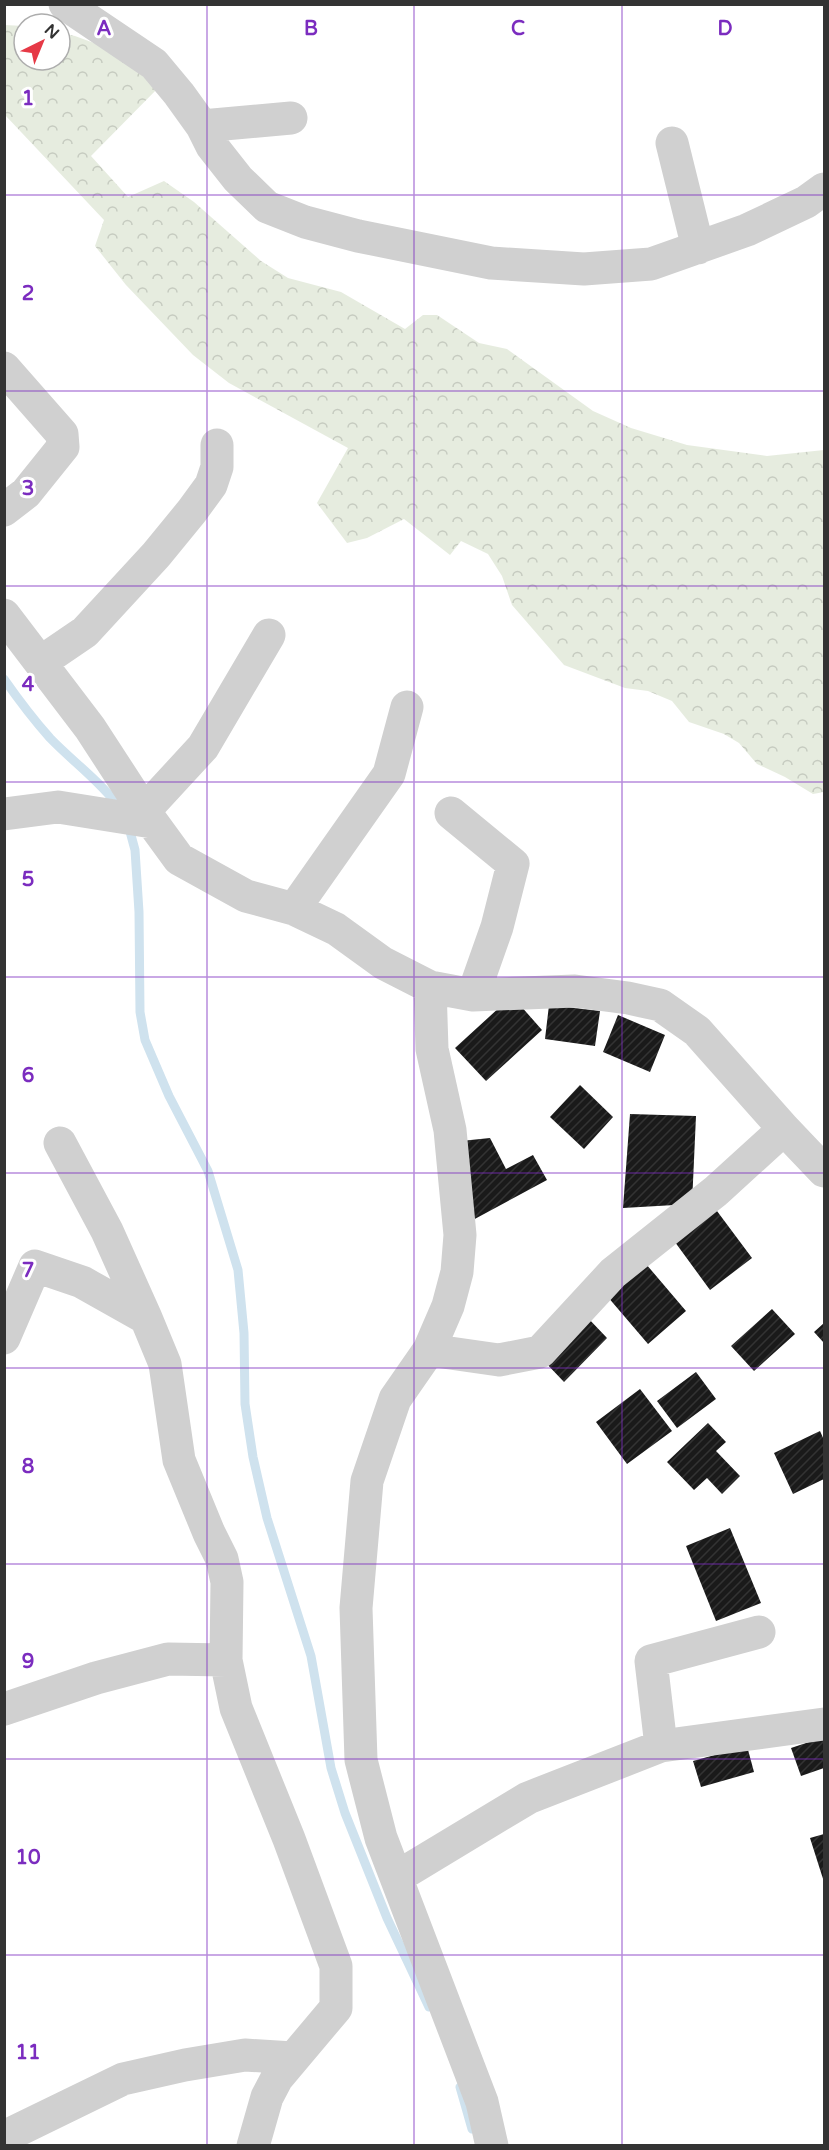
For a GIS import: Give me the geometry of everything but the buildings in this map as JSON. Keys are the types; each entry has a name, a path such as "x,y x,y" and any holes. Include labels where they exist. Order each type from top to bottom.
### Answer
{"street":[{"path":"65,4 154,64 180,94 202,126 212,146 232,171 267,207 305,222 348,233 491,263 584,269 651,264 747,230 806,202 825,189"},
{"path":"202,126 291,118"},
{"path":"672,143 698,249"},
{"path":"4,369 62,434 63,447 26,492 4,510"},
{"path":"41,662 85,632 156,555 192,511 211,485 217,467 217,445"},
{"path":"4,615 90,728 148,817 179,859 246,896 294,909 336,929 383,963 430,987 472,995 574,991 660,1005 697,1031 784,1129 825,1171"},
{"path":"148,817 203,747 268,635"},
{"path":"294,909 389,774 407,707"},
{"path":"4,814 58,807 148,817"},
{"path":"451,813 513,864 497,927 472,995"},
{"path":"430,987 432,1049 450,1130 460,1235 458,1272 448,1306 429,1350 395,1399 367,1481 356,1608 361,1760 381,1838 482,2102 492,2145"},
{"path":"429,1350 499,1360 540,1352 613,1273 716,1191 784,1129"},
{"path":"60,1143 107,1231 165,1364 179,1460 208,1533 222,1559 227,1582 226,1660 236,1708 289,1839 336,1966 336,2008 277,2078 267,2097 253,2145"},
{"path":"4,1338 35,1266 82,1282 146,1318"},
{"path":"661,1746 651,1661 759,1632"},
{"path":"4,1708 96,1678 168,1659 226,1660"},
{"path":"397,1877 528,1798 661,1746 824,1724"},
{"path":"4,2137 123,2079 245,2055 293,2058"}],"green space":[{"path":"5,25 12,25 12,72 72,72 72,35 113,50 160,86 91,156 128,197 164,181 194,202 261,261 288,278 341,292 405,329 423,315 437,315 479,343 507,349 593,411 631,428 687,445 767,456 824,450 824,792 813,794 757,764 739,743 724,734 689,722 672,701 648,691 625,688 564,665 512,605 502,576 488,554 461,541 450,555 404,519 367,538 347,543 317,503 348,448 229,383 193,355 126,285 95,246 104,220 5,115"}],"waterway":[{"path":"4,679 50,738 103,788 119,807"},
{"path":"128,824 135,850 139,912 140,1012 145,1040 169,1096 208,1171 238,1270 244,1333 245,1404 253,1457 267,1518 311,1656 331,1768 345,1813 387,1918 429,2007"},
{"path":"460,2087 472,2129"}]}
